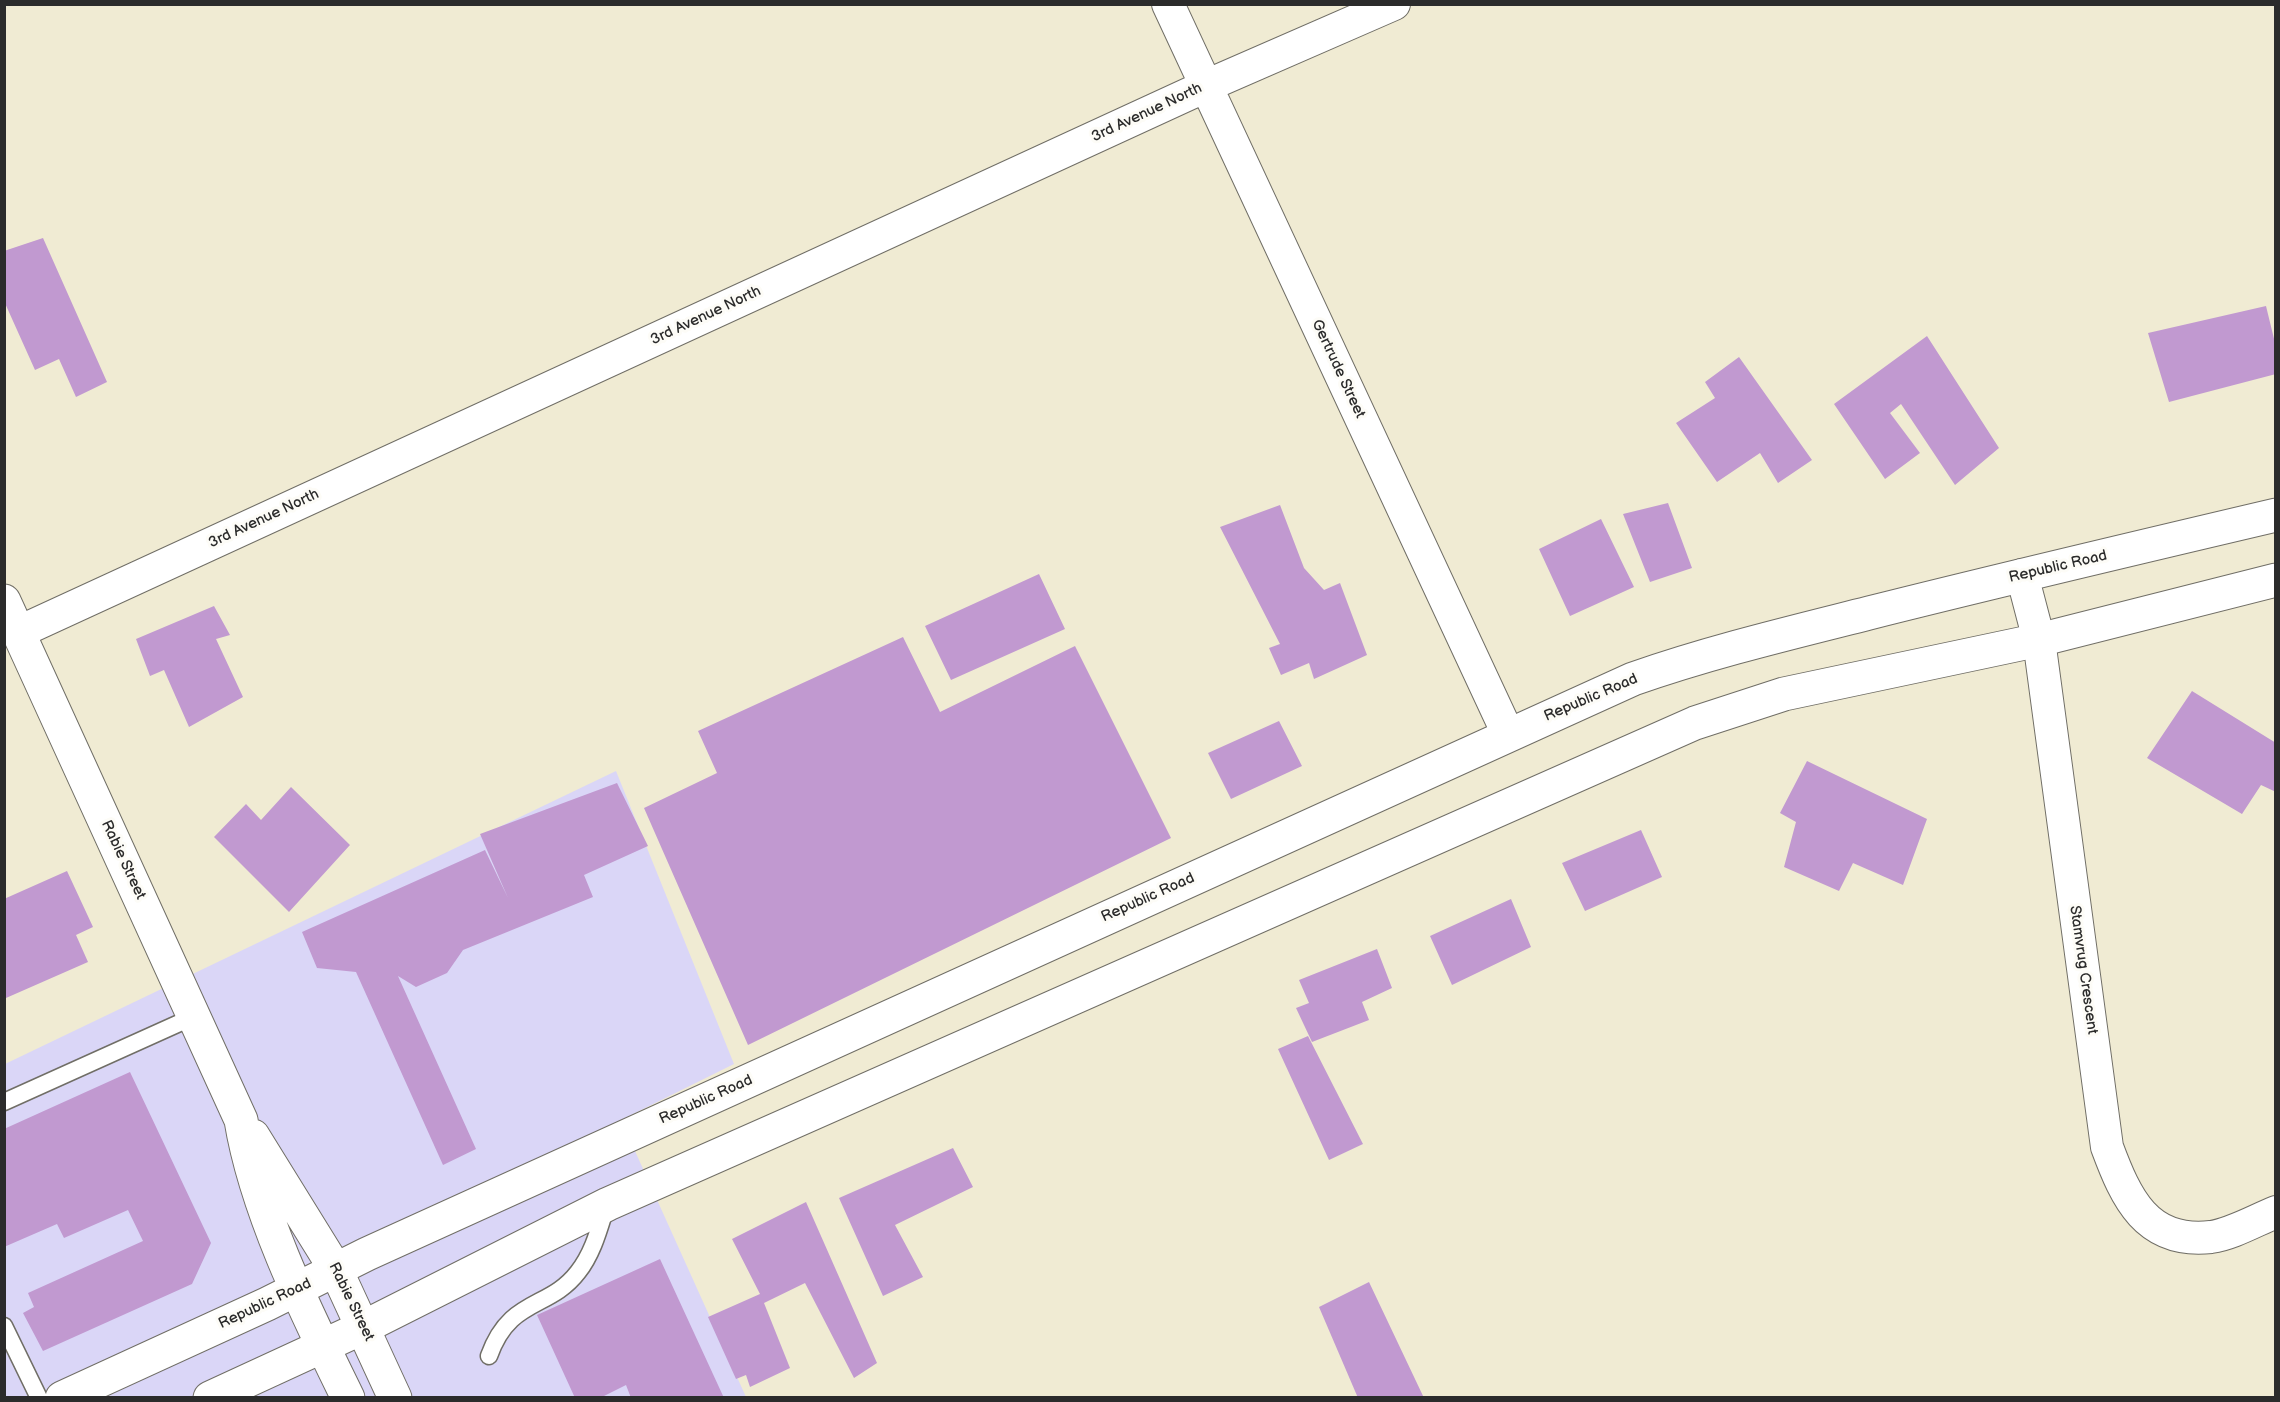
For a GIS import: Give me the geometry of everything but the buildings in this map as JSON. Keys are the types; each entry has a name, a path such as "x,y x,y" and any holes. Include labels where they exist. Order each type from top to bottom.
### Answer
{"main road":[{"name":"Republic Road","path":"62,1398 296,1291 336,1270 1633,679 1674,664 2022,575 2276,515"},
{"path":"221,1395 364,1327 608,1204 1695,723 1784,694 2038,639 2276,580"},
{"name":"Rabie Street","path":"4,601 241,1120 252,1168 296,1291 348,1398"},
{"name":"Rabie Street","path":"241,1120 274,1167 336,1270 395,1398"}],"street":[{"name":"Gertrude Street","path":"1168,4 1508,734"},
{"name":"3rd Avenue North","path":"19,632 1206,86 1394,4"},
{"name":"Stamvrug Crescent","path":"2022,575 2038,639 2107,1147 2123,1192 2142,1214 2160,1229 2183,1236 2212,1237 2276,1212"}],"lane":[{"path":"4,1102 195,1016"},
{"path":"489,1356 496,1335 514,1315 558,1289 577,1273 590,1253 608,1204"},
{"path":"4,1326 39,1398"}],"shaded area":[{"path":"616,771 734,1064 621,1120 746,1397 5,1398 5,1064"}]}
